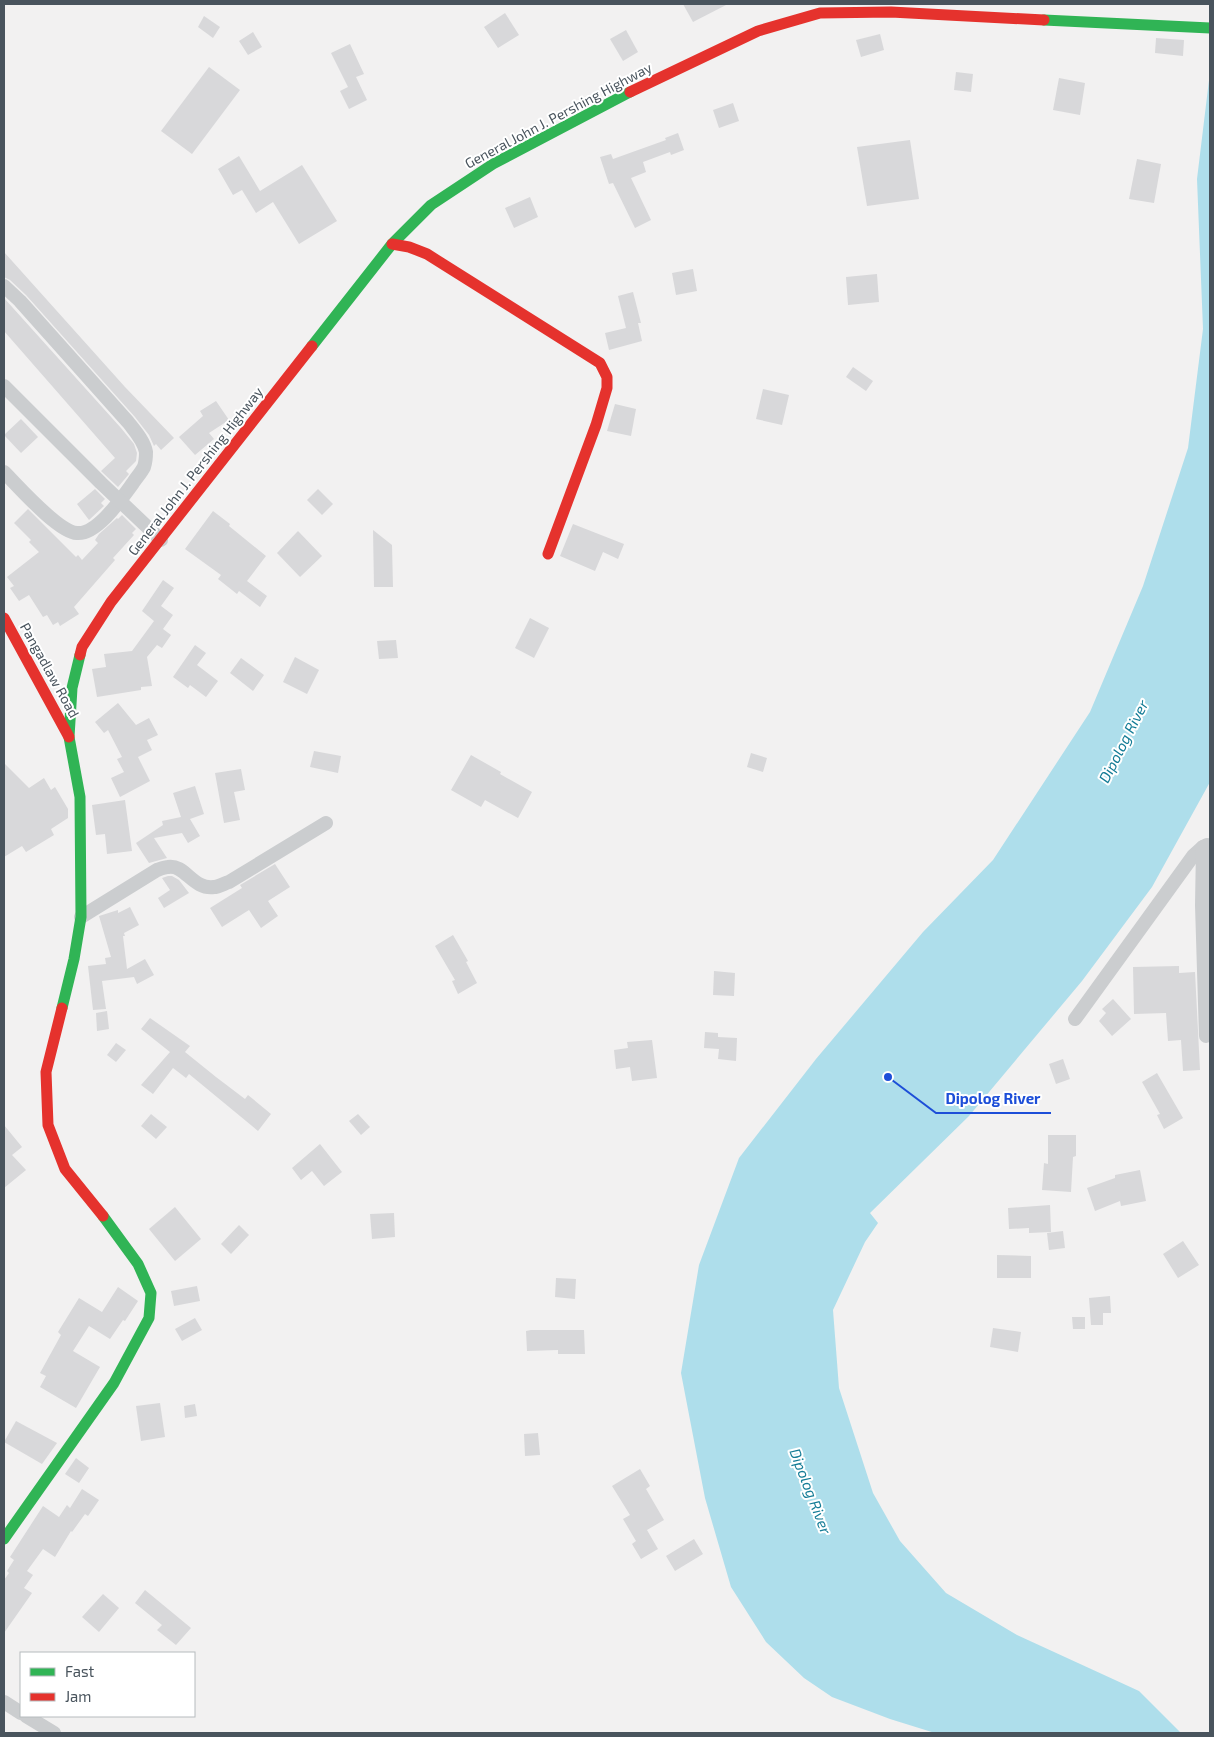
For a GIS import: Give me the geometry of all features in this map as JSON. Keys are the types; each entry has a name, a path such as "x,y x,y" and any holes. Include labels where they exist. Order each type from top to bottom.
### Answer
{"main road":[{"name":"General John J. Pershing Highway","path":"4,1539 114,1383 149,1318 151,1292 138,1264 118,1235 65,1169 48,1125 46,1072 74,959 81,917 80,797 70,737 72,688 82,647 111,602 392,244 431,205 493,164 628,94 758,31 820,13 891,12 1210,28"},
{"path":"392,244 409,246 427,254 600,363 604,368 608,377 607,388 596,426 548,554"},
{"name":"Pangadlaw Road","path":"4,618 70,737"}],"street":[{"path":"4,286 20,301 128,422 140,438 146,453 144,467 120,501 91,530 77,534 63,528 4,472"},
{"path":"4,386 161,540"},
{"path":"81,917 157,870 170,866 179,868 191,880 203,887 215,887 230,882 326,823"},
{"path":"1075,1019 1194,856 1207,845"},
{"path":"1206,1036 1202,905 1207,845"},
{"path":"4,1702 20,1712"},
{"path":"28,1717 54,1733"}],"water":[{"path":"1210,72 1210,782 1152,887 1082,981 969,1116 870,1213 878,1223 865,1242 833,1310 839,1388 873,1493 900,1541 946,1593 1017,1635 1139,1691 1181,1733 935,1733 890,1719 832,1697 804,1678 766,1642 731,1587 705,1498 681,1373 699,1265 739,1158 816,1059 923,932 993,860 1090,712 1143,586 1188,448 1203,329 1197,179"}],"building":[{"path":"683,4 728,4 693,22"},
{"path":"505,13 519,35 498,48 484,27"},
{"path":"204,16 220,27 213,38 198,27"},
{"path":"626,30 638,52 623,61 610,39"},
{"path":"253,32 262,47 248,55 239,41"},
{"path":"880,34 884,50 861,57 856,40"},
{"path":"1156,38 1184,40 1183,56 1155,53"},
{"path":"350,44 364,74 356,77 367,100 349,109 340,91 348,87 331,53"},
{"path":"209,67 240,90 192,154 161,131"},
{"path":"956,72 973,74 971,92 954,90"},
{"path":"1059,78 1085,83 1080,115 1053,110"},
{"path":"733,103 739,121 719,128 713,110"},
{"path":"678,133 684,150 671,155 670,152 643,162 646,172 631,178 651,220 635,228 613,183 609,184 600,157 611,154 613,159 666,140 665,138"},
{"path":"910,140 919,199 867,206 857,147"},
{"path":"239,156 260,191 302,165 337,221 299,244 273,202 256,213 242,190 233,195 218,169"},
{"path":"1137,159 1161,164 1154,203 1129,199"},
{"path":"530,197 538,217 514,228 505,208"},
{"path":"4,252 125,387 174,438 161,450 156,444 154,446 149,435 135,417 26,295 4,277"},
{"path":"693,269 697,291 676,295 672,273"},
{"path":"877,274 879,302 848,305 846,277"},
{"path":"633,292 641,323 638,323 642,341 609,350 605,333 626,328 618,296"},
{"path":"4,298 134,444 137,453 136,461 126,471 129,474 118,487 101,471 115,458 4,331"},
{"path":"853,367 873,381 866,391 846,377"},
{"path":"763,389 789,395 782,425 756,419"},
{"path":"216,401 229,420 209,433 214,439 195,455 179,437 203,416 200,411"},
{"path":"615,404 636,409 631,436 607,431"},
{"path":"21,419 38,437 21,453 4,435"},
{"path":"95,489 105,499 101,503 104,506 89,520 77,504"},
{"path":"318,489 333,504 322,515 307,500"},
{"path":"28,509 76,557 78,555 82,560 98,543 95,540 99,534 122,515 136,529 132,533 134,535 113,558 115,560 74,607 79,614 60,626 58,622 53,625 47,615 43,617 29,595 19,601 10,588 14,586 7,577 39,552 29,542 31,540 14,523"},
{"path":"213,511 266,556 247,581 267,596 260,607 239,591 237,594 218,579 221,575 185,549"},
{"path":"573,524 624,544 618,559 603,552 595,571 560,556"},
{"path":"373,530 392,545 393,587 374,587"},
{"path":"298,531 322,556 300,577 277,553"},
{"path":"163,580 174,588 161,606 173,615 163,629 171,635 162,648 157,645 147,657 152,686 141,687 141,690 97,697 92,669 106,667 104,654 132,651 154,621 142,611"},
{"path":"530,618 549,628 534,658 515,648"},
{"path":"396,640 398,658 379,659 377,641"},
{"path":"195,645 206,653 197,665 218,681 206,697 190,685 188,688 173,677"},
{"path":"295,657 319,670 307,694 283,682"},
{"path":"241,658 264,675 253,691 230,673"},
{"path":"118,703 136,725 149,718 158,735 147,740 152,750 138,757 150,781 120,797 111,778 124,772 117,759 122,757 108,730 104,733 95,722"},
{"path":"314,751 341,756 338,773 310,767"},
{"path":"751,753 767,758 763,772 747,767"},
{"path":"471,755 532,792 518,818 485,800 481,807 451,790"},
{"path":"4,763 29,788 44,778 51,790 55,787 68,809 68,818 51,829 54,835 26,852 22,846 4,857"},
{"path":"241,769 245,790 234,792 240,820 224,823 215,773"},
{"path":"195,786 204,814 190,819 200,836 188,843 182,833 154,838 167,858 149,863 136,843 163,825 162,821 181,817 173,793"},
{"path":"125,800 132,851 107,854 105,834 96,835 92,805"},
{"path":"275,864 290,887 268,901 278,916 261,928 249,910 222,927 210,908 242,888 240,885"},
{"path":"168,876 179,880 189,893 164,908 158,898 170,890 162,878"},
{"path":"130,907 139,925 124,933 125,936 123,936 127,969 145,959 154,975 137,984 134,977 102,981 106,1009 93,1010 88,966 106,964 105,958 111,957 99,916 118,910 118,913"},
{"path":"453,935 468,961 466,962 477,983 458,994 452,981 455,980 435,946"},
{"path":"1179,966 1179,973 1195,972 1200,1070 1183,1071 1181,1040 1168,1041 1166,1013 1134,1014 1133,967"},
{"path":"714,971 735,973 734,996 713,995"},
{"path":"1113,999 1131,1019 1112,1036 1099,1021 1106,1013 1102,1009"},
{"path":"107,1011 109,1029 97,1031 96,1013"},
{"path":"150,1018 190,1046 185,1052 216,1077 245,1099 248,1095 271,1114 258,1131 189,1074 186,1078 173,1068 153,1094 141,1085 170,1052 141,1029"},
{"path":"705,1032 718,1033 718,1037 737,1038 736,1061 718,1059 719,1049 704,1048"},
{"path":"652,1040 657,1078 632,1081 630,1067 616,1069 614,1050 628,1048 627,1042"},
{"path":"116,1043 126,1050 116,1062 107,1055"},
{"path":"1063,1059 1070,1079 1056,1084 1049,1064"},
{"path":"1157,1073 1183,1118 1164,1129 1157,1115 1160,1114 1142,1082"},
{"path":"151,1114 167,1127 156,1139 141,1126"},
{"path":"358,1114 370,1127 361,1135 349,1121"},
{"path":"4,1125 22,1147 12,1155 26,1170 4,1188"},
{"path":"1048,1135 1076,1135 1076,1156 1073,1157 1071,1192 1042,1190 1044,1163 1048,1164"},
{"path":"320,1144 342,1172 324,1186 312,1171 301,1180 292,1168"},
{"path":"1140,1170 1146,1201 1121,1206 1120,1201 1095,1211 1087,1188 1115,1178 1115,1175"},
{"path":"1050,1205 1051,1232 1029,1233 1029,1228 1009,1229 1008,1208"},
{"path":"175,1207 201,1239 175,1261 149,1229"},
{"path":"394,1213 395,1237 372,1239 370,1214"},
{"path":"239,1225 249,1235 231,1254 221,1244"},
{"path":"1063,1231 1065,1248 1049,1250 1047,1233"},
{"path":"1183,1241 1199,1265 1178,1278 1163,1254"},
{"path":"997,1255 1031,1256 1031,1278 997,1278"},
{"path":"556,1278 576,1279 575,1299 555,1297"},
{"path":"197,1286 200,1301 174,1306 171,1291"},
{"path":"118,1287 138,1301 110,1339 89,1326 73,1351 100,1367 76,1408 40,1387 46,1376 40,1373 61,1335 58,1332 79,1298 102,1312"},
{"path":"1110,1296 1111,1313 1103,1313 1103,1325 1091,1325 1089,1298"},
{"path":"1072,1317 1085,1317 1085,1329 1073,1329"},
{"path":"195,1318 202,1330 182,1341 175,1329"},
{"path":"993,1328 1021,1332 1018,1352 990,1347"},
{"path":"584,1330 585,1354 558,1354 558,1350 527,1351 526,1331"},
{"path":"160,1403 165,1437 141,1441 136,1406"},
{"path":"195,1404 197,1416 185,1418 184,1406"},
{"path":"16,1421 57,1443 42,1464 4,1442"},
{"path":"538,1433 540,1455 525,1456 524,1434"},
{"path":"76,1458 89,1468 79,1483 65,1474"},
{"path":"640,1469 650,1486 646,1489 664,1520 647,1530 658,1549 641,1559 632,1544 636,1541 623,1519 630,1515 612,1486"},
{"path":"82,1489 99,1500 88,1516 85,1514 71,1531 55,1557 43,1549 27,1571 33,1575 24,1588 32,1593 4,1633 4,1580 14,1560 10,1557 43,1506 59,1517 67,1505 70,1508"},
{"path":"694,1539 703,1554 675,1571 666,1556"},
{"path":"145,1590 191,1628 176,1645 157,1630 162,1625 135,1603"},
{"path":"103,1594 119,1608 99,1632 82,1617"}],"traffic: fast":[{"path":"1044,20 1210,28"},
{"path":"312,346 392,244 431,205 493,164 630,92"},
{"path":"62,1008 74,959 81,917 80,797 69,737 72,688 80,655"},
{"path":"4,1539 114,1383 149,1318 151,1293 138,1264 103,1216"}],"traffic: jam":[{"path":"630,92 758,31 820,13 891,12 1044,20"},
{"path":"392,244 409,247 427,254 600,363 607,377 607,388 596,425 548,554"},
{"path":"80,655 82,647 111,602 312,346"},
{"path":"4,618 69,737"},
{"path":"62,1008 46,1072 48,1125 65,1169 103,1216"}],"place":[{"name":"Dipolog River","path":"888,1077"}]}
